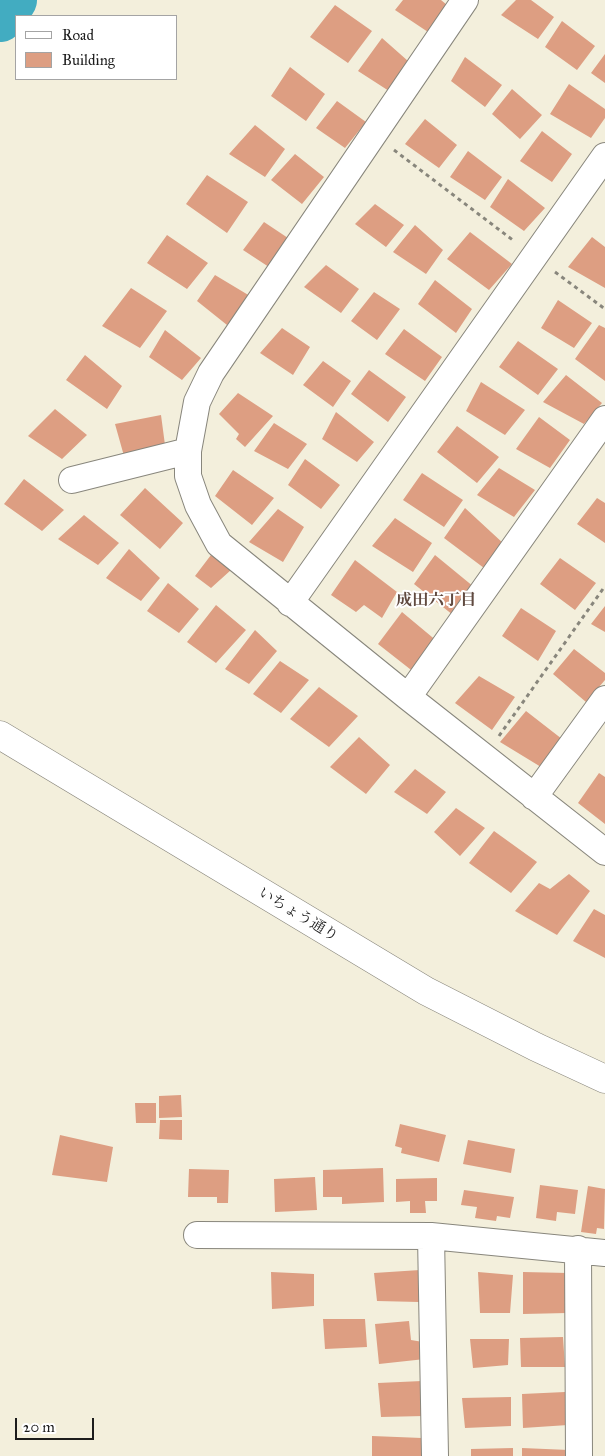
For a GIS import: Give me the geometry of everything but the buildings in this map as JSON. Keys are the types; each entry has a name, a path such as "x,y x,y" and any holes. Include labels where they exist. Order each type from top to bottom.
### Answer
{"street":[{"path":"466,0 211,373 197,402 188,451 188,476 198,504 219,544 290,603 605,852"},
{"path":"290,603 605,156"},
{"path":"408,697 605,419"},
{"path":"72,480 188,451"},
{"path":"534,797 605,699"},
{"name":"いちょう通り","path":"0,734 426,992 536,1048 605,1078"},
{"path":"197,1235 431,1236 605,1253"},
{"path":"431,1236 435,1456"},
{"path":"578,1249 579,1456"}],"path":[{"path":"374,134 605,309"},
{"path":"484,757 605,586"}],"waterway":[{"path":"0,18 13,0"}],"district":[{"name":"成田六丁目","path":"436,601"}]}
